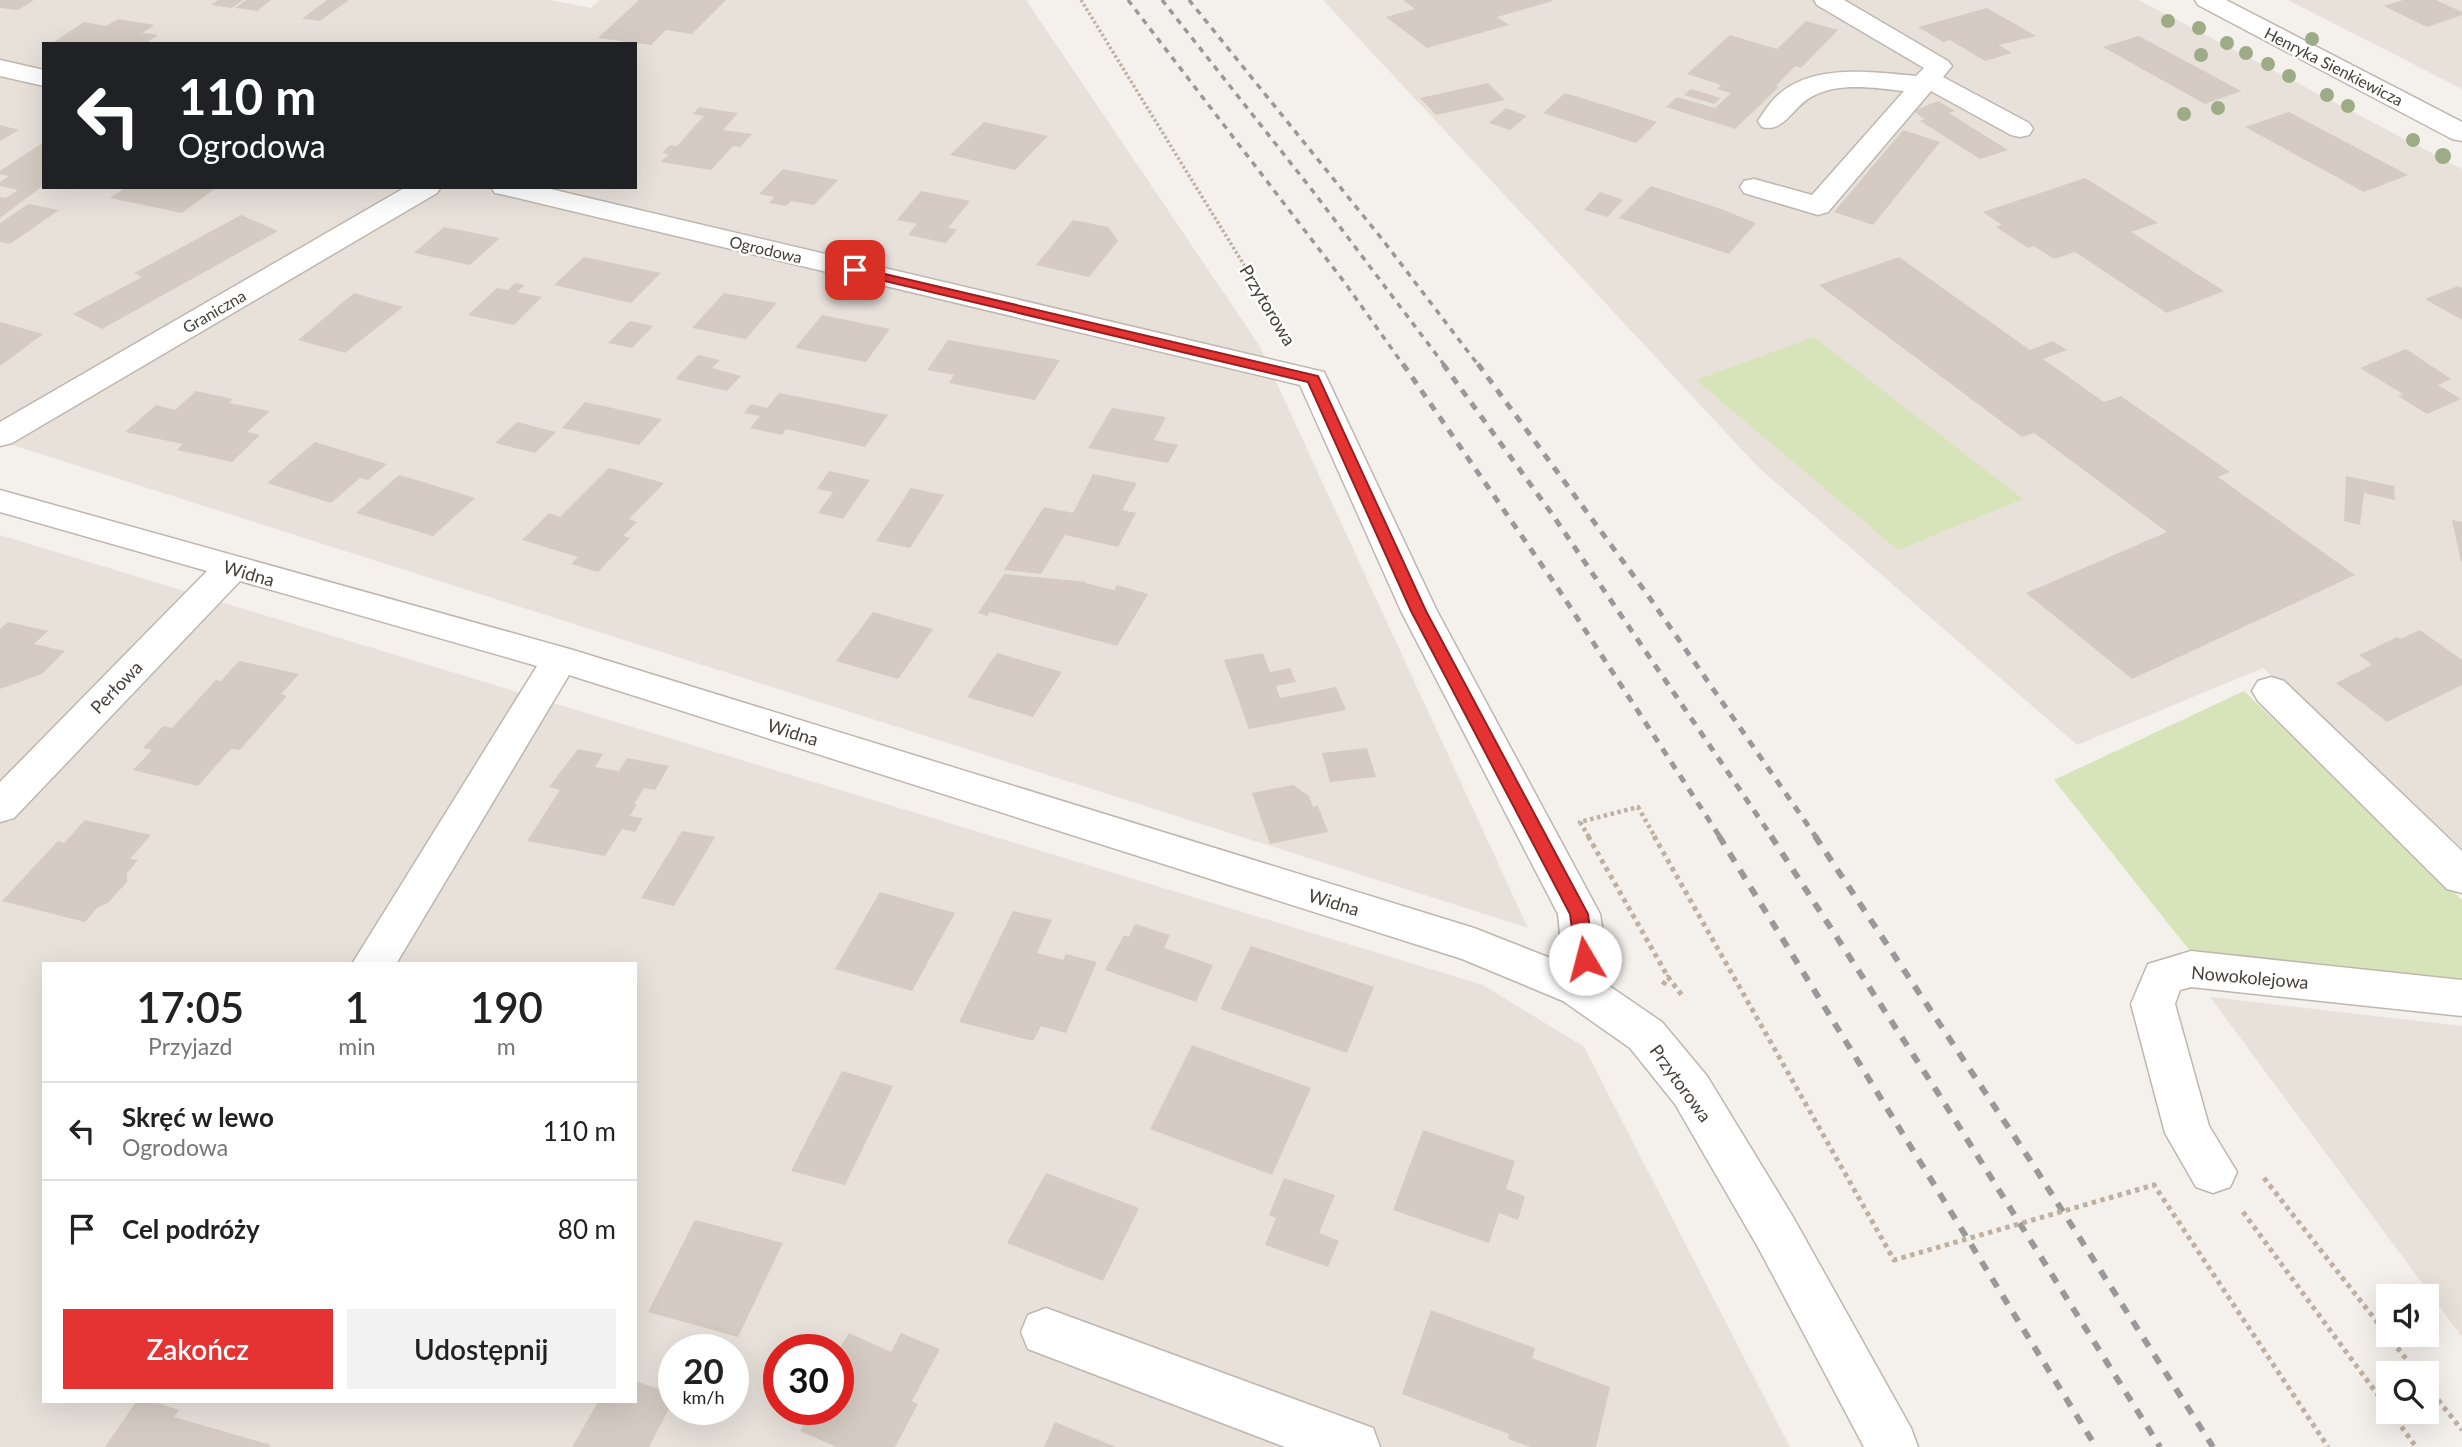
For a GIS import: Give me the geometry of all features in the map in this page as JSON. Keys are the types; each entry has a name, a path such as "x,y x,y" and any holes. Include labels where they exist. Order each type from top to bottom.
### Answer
{"street":[{"path":"1754,187 1818,206 1939,66 1826,0"},
{"name":"Henryka Sienkiewicza","path":"2207,0 2462,133"},
{"path":"0,68 42,78"},
{"path":"1771,121 1792,96 1830,82 1925,82 2020,129"},
{"name":"Graniczna","path":"0,436 425,189"},
{"name":"Ogrodowa","path":"513,189 1313,379"},
{"path":"1313,379 1419,611 1579,914 1585,959 1578,988"},
{"name":"Widna","path":"0,501 560,659 1474,945 1578,988"},
{"name":"Perłowa","path":"0,807 231,568"},
{"path":"374,962 560,659"},
{"path":"2270,691 2462,877"},
{"name":"Nowokolejowa","path":"2213,1172 2188,1133 2153,1004 2163,977 2191,970 2462,998"},
{"name":"Przytorowa","path":"1578,988 1646,1035 1690,1090 1776,1233 1892,1447"},
{"path":"1046,1332 1354,1447"}],"path":[{"name":"Przytorowa","path":"1081,0 1313,379"},
{"path":"1668,977 1580,822 1638,807 1894,1260 2154,1185 2328,1447"},
{"path":"2259,1171 2408,1361"},
{"path":"2213,1172 2376,1392"},
{"path":"2439,1401 2462,1430"},
{"path":"2399,1424 2416,1447"}],"shaded area":[{"path":"0,0 550,0 591,8 600,0 1026,0 1259,345 1528,928 0,441"},
{"path":"1323,0 2139,0 2462,169 2462,848 2263,668 2077,745 1759,468"},
{"path":"2288,0 2462,0 2462,89"},
{"path":"0,535 1483,985 1584,1047 1790,1447 0,1447"},
{"path":"2210,997 2462,1026 2462,1337 2439,1306 2439,1284 2423,1284"}],"green space":[{"path":"1814,337 2023,499 1898,550 1696,380"},
{"path":"2244,691 2462,900 2462,980 2190,951 2054,780"}],"building":[{"path":"0,0 34,0 18,10 0,8"},
{"path":"218,0 243,0 232,8 211,5"},
{"path":"246,0 271,0 257,11 235,8"},
{"path":"327,0 349,0 320,21 302,19"},
{"path":"639,0 726,0 692,34 666,30 651,45 598,38"},
{"path":"1403,0 1553,1 1497,17 1509,25 1427,48 1386,17 1415,9"},
{"path":"2403,0 2436,0 2462,12 2462,15 2427,27 2384,6"},
{"path":"1987,8 2036,36 1999,45 2012,53 1985,61 1950,40 1943,42 1918,27"},
{"path":"118,19 155,25 142,33 158,35 148,42 54,42 84,22 106,26"},
{"path":"1806,21 1838,30 1801,68 1795,66 1776,86 1779,87 1735,129 1666,107 1677,97 1715,108 1731,93 1717,89 1721,85 1687,74 1730,35 1777,49"},
{"path":"2139,36 2241,91 2205,104 2103,47"},
{"path":"1488,83 1505,100 1436,115 1420,98"},
{"path":"1691,89 1721,98 1714,104 1684,95"},
{"path":"1565,93 1657,122 1636,143 1543,113"},
{"path":"1938,101 1955,111 1949,113 2008,150 1980,159 1920,121 1925,119 1913,111"},
{"path":"699,107 738,113 723,130 752,134 740,147 733,146 711,170 661,162 669,154 662,153 670,145 677,146 704,116 693,114"},
{"path":"1506,108 1527,116 1510,130 1489,123"},
{"path":"2289,112 2408,175 2364,192 2245,127"},
{"path":"984,122 1048,136 1015,170 950,155"},
{"path":"0,125 19,130 0,141"},
{"path":"1903,130 1940,142 1873,225 1834,212"},
{"path":"42,143 42,186 0,218 0,197 6,198 18,190 0,186 0,182 9,176 0,174 0,171"},
{"path":"783,169 838,180 814,205 791,201 786,206 769,203 774,197 759,194"},
{"path":"2085,178 2158,223 2131,232 2224,291 2167,313 2075,252 2054,259 2034,246 2028,248 1996,227 2002,225 1983,212"},
{"path":"1651,186 1756,223 1729,254 1619,218"},
{"path":"123,189 214,189 182,213 110,198"},
{"path":"921,191 970,201 948,228 957,229 946,243 908,235 917,224 897,220"},
{"path":"1600,192 1623,200 1607,217 1584,210"},
{"path":"28,204 59,210 10,244 0,242 0,223"},
{"path":"241,215 278,231 102,329 73,314 142,277 134,273"},
{"path":"1073,220 1108,227 1118,241 1089,277 1036,265"},
{"path":"444,227 500,238 470,265 414,253"},
{"path":"584,257 661,273 631,303 554,285"},
{"path":"1899,257 2030,350 2053,341 2067,350 2043,359 2104,402 2121,396 2230,472 2218,477 2355,575 2132,679 2026,593 2167,532 2034,433 2022,437 1819,285"},
{"path":"515,283 525,285 517,292 542,297 514,325 468,315 497,288 508,290"},
{"path":"2458,286 2462,288 2462,320 2425,299"},
{"path":"354,293 403,307 345,353 298,340"},
{"path":"724,293 777,303 746,339 692,328"},
{"path":"822,315 890,329 866,362 795,348"},
{"path":"630,321 653,326 632,348 608,343"},
{"path":"0,322 43,334 0,366"},
{"path":"948,340 1060,360 1035,400 949,383 954,375 927,370"},
{"path":"2406,349 2451,379 2438,385 2461,399 2427,414 2398,396 2403,394 2360,368"},
{"path":"698,355 720,360 712,368 741,376 727,391 675,379"},
{"path":"196,391 233,399 229,403 270,411 247,432 260,435 232,462 177,450 183,444 125,432 156,405 175,410"},
{"path":"779,393 888,415 865,447 786,429 782,435 750,428 760,416 744,413 751,404 767,408"},
{"path":"585,402 662,419 639,445 562,428"},
{"path":"1112,408 1166,417 1154,440 1178,445 1168,463 1088,448"},
{"path":"517,422 556,432 535,453 495,443"},
{"path":"315,442 387,464 368,480 360,478 331,503 267,483"},
{"path":"609,468 664,483 629,519 637,522 623,536 630,538 598,572 571,564 578,557 522,540 549,513 560,517"},
{"path":"829,471 870,480 843,519 818,513 833,492 817,489"},
{"path":"1093,474 1137,483 1122,510 1136,513 1118,547 1065,535 1041,574 1004,570 1044,507 1073,513"},
{"path":"399,475 475,498 433,536 356,513"},
{"path":"2346,476 2394,486 2395,500 2364,493 2360,525 2344,521"},
{"path":"911,488 944,495 910,548 876,541"},
{"path":"2452,520 2462,522 2462,562 2461,562"},
{"path":"1004,574 1087,582 1085,583 1114,590 1117,585 1148,594 1117,646 990,612 987,616 978,613"},
{"path":"873,612 933,629 898,679 836,661"},
{"path":"8,622 48,631 34,644 65,651 42,674 0,689 0,629"},
{"path":"2420,630 2462,660 2462,685 2387,722 2336,683 2372,665 2359,655 2397,637 2400,639"},
{"path":"997,653 1062,672 1033,717 967,697"},
{"path":"1263,653 1270,672 1290,668 1296,682 1276,686 1280,698 1336,687 1346,710 1249,729 1224,660"},
{"path":"239,661 299,674 281,694 287,696 240,750 231,749 198,786 133,770 152,750 143,748 163,726 172,728 216,680 221,681"},
{"path":"1367,748 1376,777 1330,782 1322,753"},
{"path":"578,749 603,754 595,767 619,771 627,758 669,766 655,790 644,788 634,804 637,804 630,816 643,818 635,832 622,829 605,856 527,841 560,790 549,787"},
{"path":"1293,785 1309,796 1313,807 1318,806 1328,832 1270,844 1252,793"},
{"path":"85,820 151,835 130,859 138,860 127,873 127,882 108,903 97,908 85,922 2,901 58,841 64,843"},
{"path":"682,831 715,837 674,906 641,898"},
{"path":"880,892 955,913 912,991 835,969"},
{"path":"1013,911 1052,920 1037,953 1063,960 1066,954 1097,962 1066,1033 1041,1026 1033,1041 959,1022"},
{"path":"1135,924 1170,935 1164,948 1213,965 1196,1002 1105,970 1124,935 1129,937"},
{"path":"1251,946 1374,987 1347,1053 1220,1009"},
{"path":"1192,1045 1311,1088 1272,1175 1150,1129"},
{"path":"842,1071 893,1086 845,1185 791,1171"},
{"path":"1423,1130 1515,1161 1506,1189 1525,1196 1518,1220 1499,1213 1489,1243 1393,1210"},
{"path":"1046,1173 1139,1208 1103,1281 1007,1243"},
{"path":"1284,1178 1335,1195 1319,1233 1339,1241 1328,1267 1265,1245 1276,1218 1269,1215"},
{"path":"695,1220 783,1243 739,1334 727,1334 648,1312"},
{"path":"1431,1310 1535,1348 1532,1358 1610,1387 1596,1447 1530,1447 1508,1439 1509,1434 1402,1394"},
{"path":"901,1333 940,1349 912,1401 918,1404 895,1447 836,1447 800,1431 803,1425 854,1425 854,1335 891,1352"},
{"path":"637,1382 658,1389 658,1425 660,1425 649,1447 572,1447 597,1403 637,1403"},
{"path":"135,1403 157,1403 179,1410 174,1417 271,1445 269,1447 105,1447"},
{"path":"1055,1422 1116,1447 1044,1447"}],"railway":[{"path":"1128,0 1345,283 1404,366"},
{"path":"1162,0 1312,190 1445,366"},
{"path":"1189,0 1382,239 1479,366"},
{"path":"1403,364 1559,590 1720,837"},
{"path":"1443,364 1552,514 1772,837"},
{"path":"1478,364 1647,594 1816,837"},
{"path":"1719,836 2096,1447"},
{"path":"1771,836 1938,1093 2160,1447"},
{"path":"1815,836 2030,1160 2213,1447"}],"route":[{"path":"855,270 1313,379 1419,611 1579,914 1585,959"}]}
